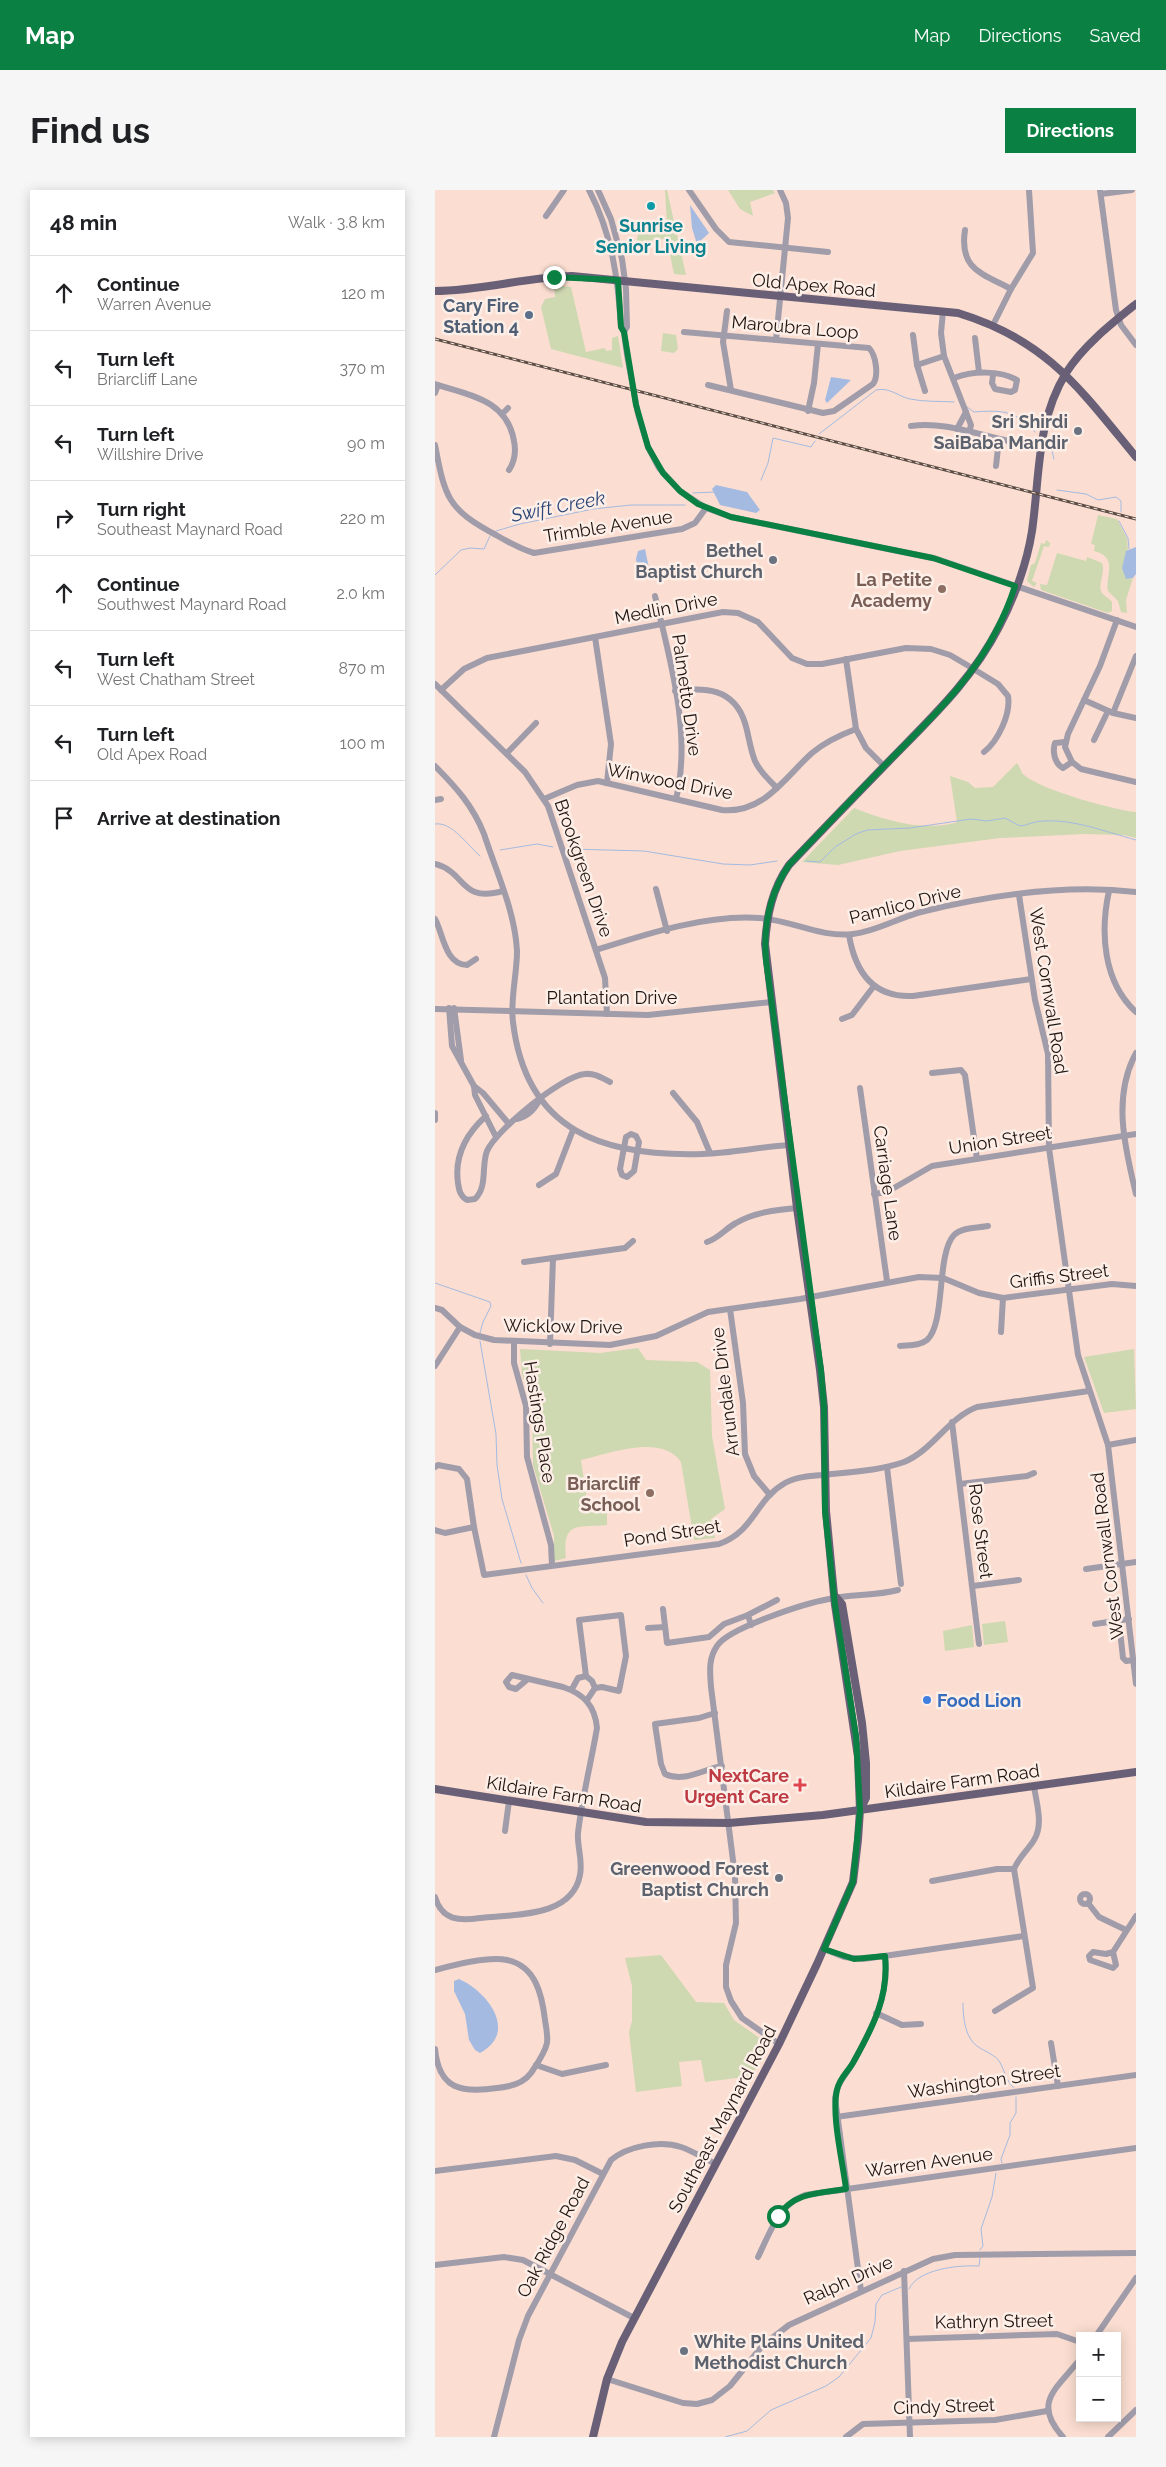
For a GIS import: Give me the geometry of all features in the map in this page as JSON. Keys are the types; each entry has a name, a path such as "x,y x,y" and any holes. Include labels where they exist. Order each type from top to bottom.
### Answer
{"main road":[{"name":"Old Apex Road","path":"435,291 475,289 554,277 621,281 958,313 993,325 1039,351 1066,374 1136,457"},
{"path":"860,1810 859,1757 835,1605 836,1598 823,1475 824,1407 797,1208 765,944 767,918 775,891 789,865 949,700 974,669 1000,625 1015,586 1032,530 1042,434 1049,408 1066,374 1085,349 1136,304"},
{"path":"836,1598 843,1604 862,1723 866,1763 866,1798 860,1810"},
{"path":"848,1684 854,1697 858,1720 862,1723"},
{"name":"Kildaire Farm Road","path":"435,1789 647,1822 729,1823 860,1810 1136,1772"},
{"name":"Southeast Maynard Road","path":"593,2437 607,2379 634,2318 779,2044 853,1882 860,1810"}],"street":[{"path":"546,216 563,190"},
{"path":"589,190 609,235 621,281"},
{"path":"598,190 615,230 621,281 621,327 624,332 638,414 651,454 659,468 674,485 706,508 739,519 933,558 1136,627"},
{"path":"689,190 722,236 729,242 828,252"},
{"path":"776,340 788,213 780,190"},
{"path":"993,325 1011,289 1033,253 1029,190"},
{"path":"1132,190 1101,192 1114,304 1121,325 1136,345"},
{"path":"965,230 963,249 969,263 976,270 1011,289"},
{"path":"727,311 723,342 731,390"},
{"path":"943,311 941,333 944,356 971,425 969,432"},
{"name":"Maroubra Loop","path":"684,332 869,348 873,353 876,378 873,384 834,411 823,413 808,411 708,385"},
{"path":"913,335 917,365 925,391"},
{"path":"975,338 979,372"},
{"path":"808,411 814,384 818,344"},
{"path":"917,365 944,356"},
{"path":"954,378 979,372 993,375"},
{"path":"435,393 436,385 483,400 503,413 512,433 515,447 514,459 509,470"},
{"path":"503,413 508,408"},
{"path":"957,429 966,412"},
{"path":"911,426 932,424 1014,442"},
{"path":"996,466 999,440"},
{"name":"Trimble Avenue","path":"435,445 439,486 450,501 467,519 521,549 534,553 682,530 695,523 706,508"},
{"name":"Palmetto Drive","path":"655,596 675,692 683,754 682,772 676,799"},
{"name":"Medlin Drive","path":"441,690 464,670 487,658 662,625 716,612 738,613 762,625 785,652 797,661 817,664 905,648 931,649 950,655 1003,688 1009,702 1008,712 991,746 984,752"},
{"path":"1117,620 1100,666 1065,742 1067,753 1072,762 1081,769 1136,782"},
{"path":"595,637 611,744 607,783"},
{"path":"1093,740 1110,712 1136,656"},
{"path":"846,659 856,729 867,748 884,766"},
{"name":"Brookgreen Drive","path":"435,684 507,753 531,779 544,799 555,823 607,985 607,1014"},
{"path":"675,692 695,688 709,689 731,701 743,717 753,755 759,768 777,788"},
{"path":"1084,700 1110,712 1136,718"},
{"path":"507,753 537,723"},
{"name":"Winwood Drive","path":"544,799 593,781 722,810 736,810 758,803 777,788 820,747 856,729"},
{"path":"1065,742 1055,743 1053,752 1055,759 1058,765 1063,768 1072,762"},
{"path":"435,766 462,794 478,820 503,891 514,929 517,950 512,1011 517,1049 527,1076 540,1099 553,1114 573,1130 593,1140 638,1150 675,1154 710,1153 789,1145"},
{"path":"435,864 447,869 467,888 480,894 503,891"},
{"path":"656,889 667,931"},
{"name":"Pamlico Drive","path":"596,950 726,918 767,918 829,934 849,934 863,933 928,910 1019,894 1083,890 1136,892"},
{"path":"1109,891 1103,925 1111,977 1122,996 1136,1012"},
{"name":"West Cornwall Road","path":"1019,894 1031,979 1048,1054 1049,1148 1069,1290 1080,1364 1108,1445 1136,1684"},
{"path":"435,918 449,954 454,961 467,965 476,959"},
{"path":"849,934 857,965 874,986 889,993 905,996 1031,979"},
{"path":"842,1019 852,1015 874,986"},
{"name":"Plantation Drive","path":"435,1009 648,1015 772,1002"},
{"path":"451,1008 451,1041 474,1086 475,1095 496,1137"},
{"path":"1136,1053 1129,1068 1123,1095 1122,1118 1136,1194"},
{"path":"932,1073 961,1070 965,1075 977,1159"},
{"path":"486,1116 468,1134 459,1152 457,1178 463,1198 471,1200 478,1196 483,1182 487,1152 496,1137 517,1119 519,1114 579,1075 597,1075 610,1082"},
{"path":"474,1086 483,1092 509,1124"},
{"name":"Carriage Lane","path":"860,1088 887,1281"},
{"path":"673,1093 697,1122 710,1153"},
{"path":"435,1113 435,1120"},
{"path":"539,1185 556,1174 573,1130"},
{"path":"633,1134 638,1140 634,1171 630,1176 625,1177 620,1168 623,1147 626,1138 633,1134"},
{"name":"Union Street","path":"874,1194 887,1192 932,1166 1136,1134"},
{"path":"707,1242 717,1239 735,1223 755,1214 797,1208"},
{"path":"901,1346 920,1344 931,1335 948,1248 955,1234 963,1230 988,1226"},
{"path":"524,1262 625,1248 633,1241"},
{"path":"550,1344 553,1258"},
{"name":"Griffis Street","path":"810,1295 926,1276 943,1278 979,1293 1003,1298 1112,1284 1136,1286"},
{"name":"Wicklow Drive","path":"435,1308 442,1310 460,1327 482,1337 514,1342 609,1345 636,1341 663,1333 701,1314 800,1299 810,1295"},
{"path":"1001,1332 1003,1298"},
{"name":"Arrundale Drive","path":"730,1309 743,1403 745,1454 753,1476 770,1494"},
{"path":"435,1366 460,1327"},
{"name":"Hastings Place","path":"514,1342 514,1363 526,1406 527,1457 551,1545 552,1565"},
{"name":"Pond Street","path":"473,1527 484,1575 719,1544 730,1540 746,1528 770,1494 779,1486 795,1479 887,1467 906,1461 919,1453 952,1422 969,1410 985,1404 1089,1391"},
{"name":"Rose Street","path":"952,1422 979,1644"},
{"path":"1108,1445 1136,1440"},
{"path":"435,1468 438,1465 448,1465 459,1469 467,1479 473,1527 445,1533 435,1530"},
{"path":"779,2044 742,2018 731,2001 726,1987 726,1965 737,1917 735,1866 709,1668 714,1651 729,1634 751,1625 836,1598 899,1587 887,1467"},
{"path":"960,1484 1027,1476 1034,1473"},
{"path":"1086,1568 1136,1562"},
{"path":"973,1586 1019,1580"},
{"path":"663,1609 667,1643 676,1643 709,1637 724,1624 748,1615 777,1600"},
{"path":"748,1615 751,1625"},
{"path":"587,1700 595,1688 603,1687 619,1690 625,1656 621,1616 579,1620 586,1676 593,1681 595,1688"},
{"path":"1095,1624 1129,1619"},
{"path":"1119,1620 1123,1658 1126,1661 1134,1660"},
{"path":"648,1628 665,1626"},
{"path":"572,1689 578,1678 586,1676"},
{"path":"435,1897 437,1905 444,1914 454,1919 463,1920 555,1907 570,1895 579,1880 581,1861 578,1835 597,1728 595,1713 587,1700 572,1689 528,1679"},
{"path":"715,1713 699,1718 655,1724 661,1764 665,1774 675,1778 706,1772 722,1766"},
{"path":"995,2011 1033,1988 1014,1869 1039,1830 1034,1786"},
{"path":"505,1831 509,1801"},
{"path":"932,1881 997,1869 1014,1869"},
{"path":"1087,1903 1099,1917 1126,1930"},
{"path":"1113,1952 1136,1916"},
{"path":"824,1949 854,1959 1024,1936"},
{"path":"861,2290 835,2098 838,2086 855,2060 876,2013 886,1984 885,1956"},
{"path":"435,1970 502,1959 514,1962 529,1974 542,1993 547,2034 545,2048 537,2065 528,2077 514,2085 465,2091 450,2084 444,2078 437,2063 435,2049"},
{"path":"876,2013 902,2025 921,2024"},
{"path":"1051,2042 1058,2086"},
{"path":"537,2065 562,2074 606,2065"},
{"name":"Washington Street","path":"837,2117 1136,2075"},
{"name":"Oak Ridge Road","path":"494,2437 523,2328 611,2160 624,2151 659,2145 682,2147 716,2164"},
{"name":"Warren Avenue","path":"758,2257 778,2216 790,2203 805,2195 1136,2148"},
{"path":"435,2171 556,2156 575,2160 603,2174"},
{"name":"Ralph Drive","path":"607,2379 683,2402 697,2404 712,2400 723,2393 756,2352 782,2330 803,2317 933,2259 955,2255 1136,2253"},
{"path":"435,2265 504,2257 523,2260 634,2318"},
{"path":"904,2271 910,2437"},
{"path":"1099,2332 1136,2278"},
{"name":"Kathryn Street","path":"907,2339 1057,2334 1076,2341"},
{"path":"1063,2437 1052,2424 1047,2411 1052,2391 1076,2364"},
{"path":"1108,2437 1136,2410"},
{"name":"Cindy Street","path":"846,2437 863,2424 995,2420 1047,2411"}],"green space":[{"path":"665,190 667,190 686,275 674,274 668,245 664,239 639,242 637,240 638,234 667,224"},
{"path":"728,190 773,190 775,193 750,202 753,216 740,209"},
{"path":"554,285 571,287 586,352 605,348 606,351 612,350 612,338 618,336 623,368 551,349 541,307 545,299 555,297"},
{"path":"663,333 676,335 678,349 674,353 661,351"},
{"path":"1098,515 1117,519 1127,538 1130,579 1133,578 1126,600 1127,613 1121,612 1118,601 1108,591 1109,562 1102,554 1094,551 1095,545 1091,544"},
{"path":"1046,540 1050,543 1049,547 1044,546 1032,581 1037,583 1034,587 1027,581 1031,565 1035,563 1041,543 1045,544"},
{"path":"1057,553 1086,561 1087,557 1102,563 1101,590 1112,602 1112,611 1108,613 1041,590 1040,584 1047,585"},
{"path":"1017,763 1022,773 1043,786 1094,803 1136,812 1136,838 1123,835 1084,834 1000,838 900,851 838,865 802,862 854,808 891,821 917,825 930,826 955,823 957,822 950,776 968,782 975,788 993,787"},
{"path":"638,1348 646,1360 697,1362 710,1370 712,1436 725,1509 711,1519 715,1538 694,1540 681,1462 672,1453 648,1447 619,1450 581,1460 588,1508 607,1506 607,1525 574,1528 567,1537 565,1546 566,1558 554,1561 554,1536 533,1465 532,1404 522,1374 520,1349 600,1353"},
{"path":"1134,1349 1136,1409 1104,1413 1084,1357"},
{"path":"1005,1621 1008,1642 984,1645 982,1624"},
{"path":"972,1625 974,1647 945,1651 943,1631"},
{"path":"661,1955 696,2002 724,2003 734,2020 768,2044 752,2076 705,2082 701,2060 679,2062 682,2086 636,2092 629,2032 632,2021 632,1986 625,1958"}],"water":[{"path":"690,205 709,233 697,244 692,228"},
{"path":"831,377 851,380 827,403 825,400"},
{"path":"716,485 747,492 760,510 756,513 720,505 712,489"},
{"path":"1136,547 1136,574 1133,578 1126,579 1122,568 1126,551"},
{"path":"645,549 651,578 643,579 639,578 636,559 638,551"},
{"path":"459,1979 480,1993 495,2013 498,2024 497,2034 491,2044 480,2053 475,2050 469,2040 465,2014 454,1991 454,1981"}],"waterway":[{"name":"Swift Creek","path":"819,434 876,390 889,391 915,400 954,402"},
{"name":"Swift Creek","path":"967,407 974,412 992,411 1014,415 1035,432"},
{"name":"Swift Creek","path":"761,480 768,463 773,438 811,447 815,441"},
{"name":"Swift Creek","path":"1051,447 1054,459"},
{"name":"Swift Creek","path":"1057,490 1086,494 1098,500 1116,497 1121,501 1121,512"},
{"name":"Swift Creek","path":"693,493 715,492"},
{"name":"Swift Creek","path":"496,531 520,524 593,509 631,505 685,505"},
{"name":"Swift Creek","path":"1119,521 1128,538 1129,549"},
{"name":"Swift Creek","path":"435,575 461,550 470,548 484,549 490,536"},
{"path":"806,861 820,862 835,847 856,834 867,830 910,828 971,819 987,821 1005,818 1020,826 1040,821 1066,822 1136,840"},
{"path":"435,824 448,826 454,830 480,856"},
{"path":"500,850 537,844 553,847"},
{"path":"569,849 644,851 723,864 750,865 777,861"},
{"path":"435,1283 490,1302 491,1306 480,1333"},
{"path":"480,1341 496,1434 497,1465 502,1499 521,1563"},
{"path":"526,1575 532,1588 543,1603"},
{"path":"963,2003 964,2022 971,2040 997,2059 1014,2088"},
{"path":"1002,2163 1001,2159 1010,2135 1010,2123 1016,2113 1016,2097"},
{"path":"980,2250 983,2246 981,2229 992,2197 996,2173"},
{"path":"909,2289 914,2282 929,2273 960,2266 979,2266 980,2258"},
{"path":"725,2437 747,2431 771,2410 826,2386 839,2377 871,2338 875,2322 876,2304 882,2295 901,2287"}],"railway":[{"path":"435,339 1136,519"}],"place":[{"name":"Sunrise Senior Living","path":"651,206"},
{"name":"Cary Fire Station 4","path":"529,315"},
{"name":"Sri Shirdi SaiBaba Mandir","path":"1078,431"},
{"name":"Bethel Baptist Church","path":"773,560"},
{"name":"La Petite Academy","path":"942,589"},
{"name":"Briarcliff School","path":"650,1493"},
{"name":"Food Lion","path":"927,1700"},
{"name":"NextCare Urgent Care","path":"800,1785"},
{"name":"Greenwood Forest Baptist Church","path":"779,1878"},
{"name":"White Plains United Methodist Church","path":"684,2351"}],"route":[{"path":"554,277 572,276 618,280 621,327 624,332 629,372 645,440 659,468 686,496 706,508 731,517 933,558 1015,586 1007,610 988,648 963,684 789,865 781,877 772,898 767,918 766,960 797,1208 821,1370 824,1407 823,1475 825,1511 836,1598 835,1605 855,1724 859,1769 860,1810 853,1882 824,1949 854,1959 885,1956 887,1974 880,2005 853,2064 841,2078 836,2091 835,2104 846,2189 805,2195 786,2206 778,2216"}]}
